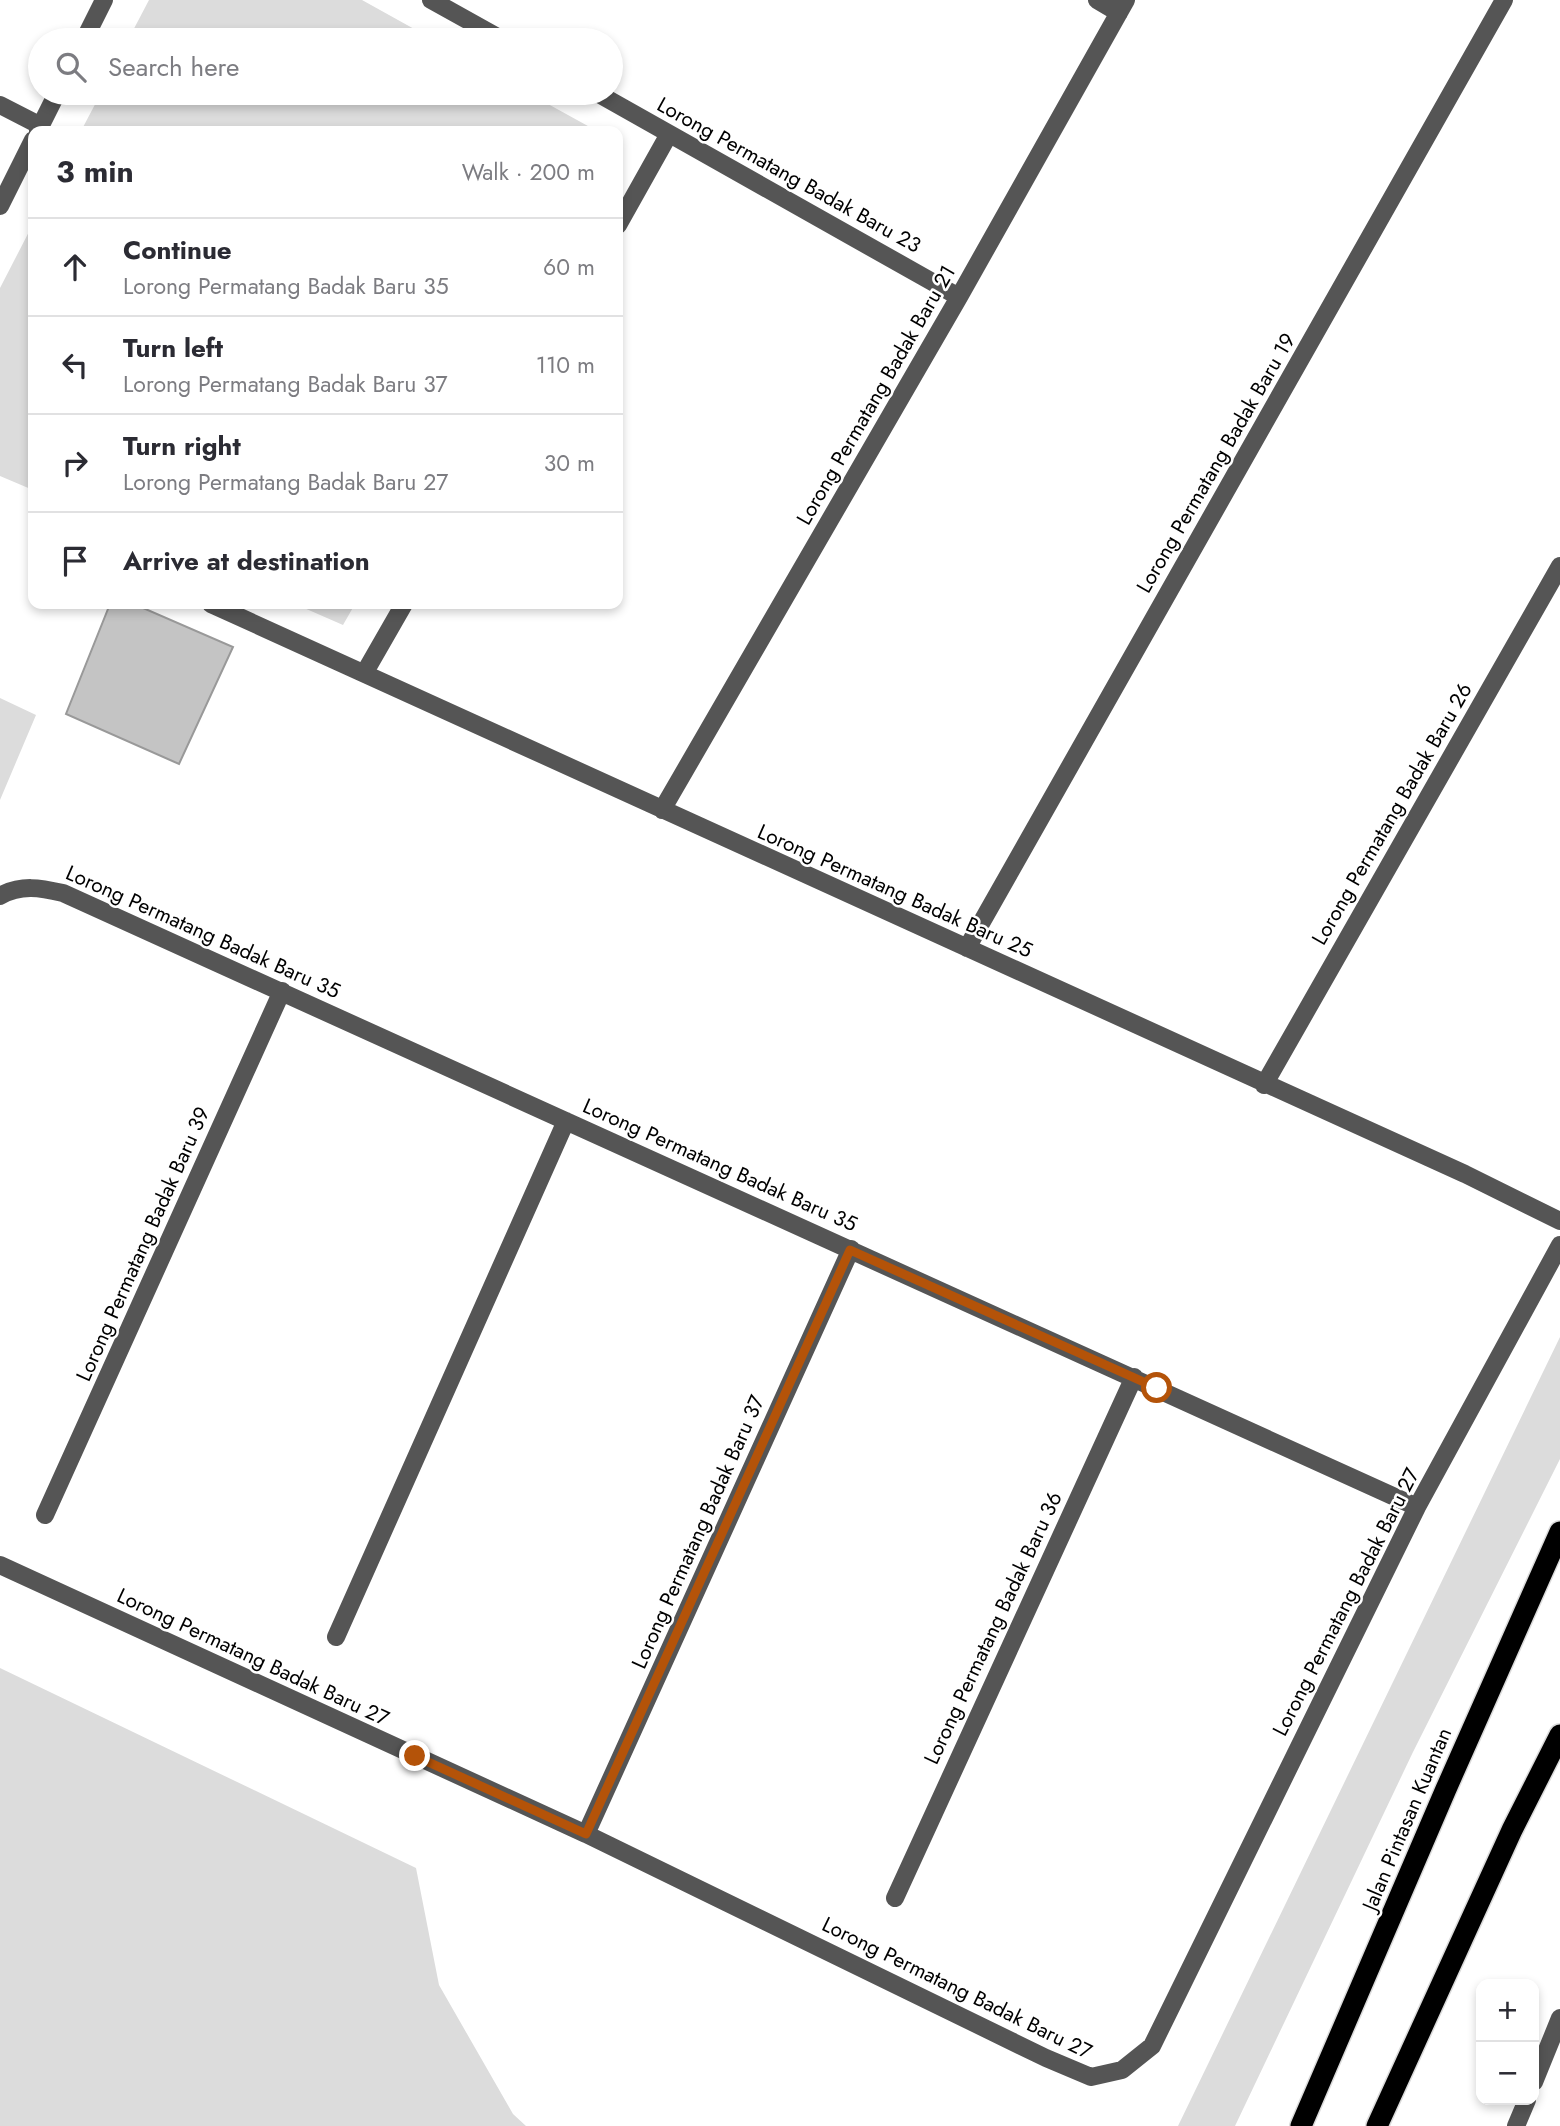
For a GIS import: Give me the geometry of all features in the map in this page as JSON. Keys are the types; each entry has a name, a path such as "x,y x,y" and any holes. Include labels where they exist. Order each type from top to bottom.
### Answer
{"highway":[{"name":"Jalan Pintasan Kuantan","path":"1301,2126 1560,1532"},
{"path":"1377,2126 1512,1830 1560,1735"}],"street":[{"path":"90,28 104,0"},
{"path":"431,0 481,28"},
{"path":"1097,0 1122,6"},
{"name":"Lorong Permatang Badak Baru 19","path":"967,948 1504,0"},
{"name":"Lorong Permatang Badak Baru 21","path":"663,810 959,297 1122,6"},
{"path":"0,105 29,126"},
{"path":"40,126 51,105"},
{"name":"Lorong Permatang Badak Baru 23","path":"618,105 959,297"},
{"path":"623,216 669,134"},
{"path":"0,206 28,150"},
{"name":"Lorong Permatang Badak Baru 26","path":"1264,1085 1560,566"},
{"name":"Lorong Permatang Badak Baru 25","path":"222,609 1264,1085 1465,1174 1560,1221"},
{"path":"365,672 401,609"},
{"name":"Lorong Permatang Badak Baru 35","path":"0,896 11,890 38,887 63,893 1417,1507"},
{"name":"Lorong Permatang Badak Baru 39","path":"45,1515 282,991"},
{"path":"336,1637 566,1121"},
{"name":"Lorong Permatang Badak Baru 27","path":"0,1566 586,1834 1046,2058 1091,2077 1122,2070 1152,2046 1417,1507 1560,1245"},
{"name":"Lorong Permatang Badak Baru 37","path":"586,1834 850,1250"},
{"name":"Lorong Permatang Badak Baru 36","path":"895,1898 1134,1377"},
{"path":"1539,2070 1560,2018"},
{"path":"1516,2126 1525,2105"}],"shaded area":[{"path":"149,0 362,0 412,28 134,28"},
{"path":"95,105 550,105 588,126 84,126"},
{"path":"28,234 28,488 0,476 0,288"},
{"path":"306,609 352,609 343,625"},
{"path":"0,698 36,715 0,800"},
{"path":"1560,1337 1560,1459 1413,1752 1235,2126 1178,2126"},
{"path":"0,1668 416,1868 439,1985 513,2114 526,2126 0,2126"}],"building":[{"path":"108,609 146,609 233,647 179,764 66,714"}],"route":[{"path":"415,1756 586,1834 850,1250 1157,1388"}]}
